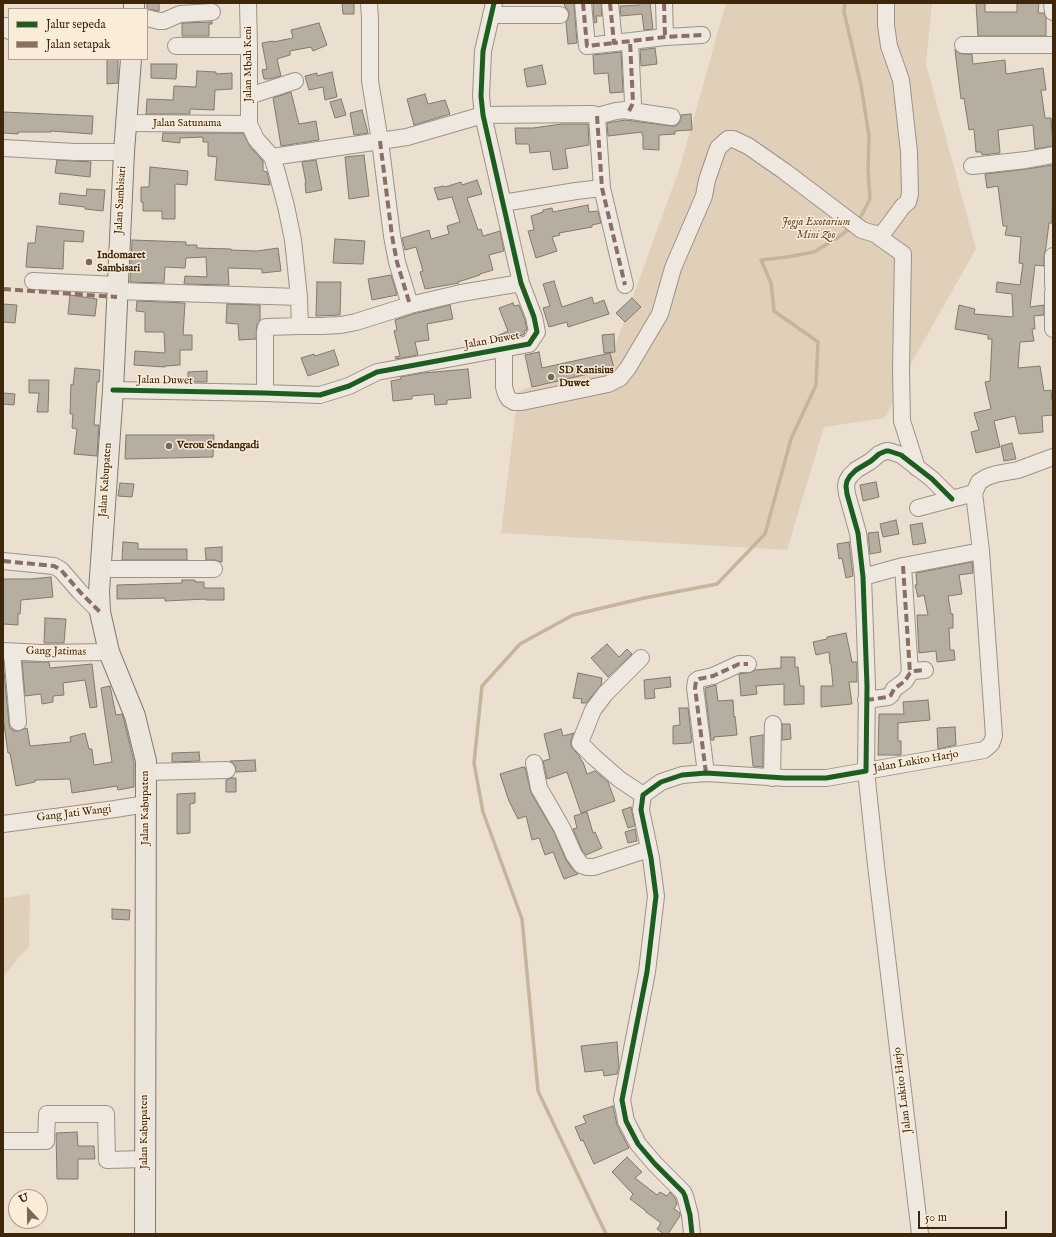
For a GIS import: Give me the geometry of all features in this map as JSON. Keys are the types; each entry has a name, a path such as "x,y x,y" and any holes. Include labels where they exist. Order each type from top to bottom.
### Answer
{"main road":[{"name":"Jalan Sambisari","path":"113,390 124,148 131,60"},
{"name":"Jalan Kabupaten","path":"113,390 99,569 99,591 100,612 109,652 135,716 146,761 145,1234"}],"street":[{"name":"Jalan Mbah Keni","path":"248,3 248,124"},
{"path":"369,3 370,81 380,141 392,236 397,262 410,305"},
{"path":"583,3 587,46 665,37 702,35"},
{"path":"610,3 622,42 633,103 629,111"},
{"path":"664,3 665,37"},
{"path":"869,232 883,233 903,206 908,202 910,194 909,152 901,80 889,46 886,25 886,3"},
{"path":"1052,3 1053,12"},
{"path":"493,9 560,15"},
{"name":"Jalan Duwet","path":"113,390 320,395 349,386 377,372 504,350 529,344 537,332 534,317 521,282 482,115 481,96 483,51 493,9"},
{"path":"148,18 159,21 180,14 212,12"},
{"path":"963,45 1053,45"},
{"path":"176,46 249,46"},
{"path":"249,96 295,82"},
{"path":"272,157 407,137 482,115 593,114 597,116 616,111 629,111 672,117"},
{"path":"597,116 602,188 625,285"},
{"name":"Jalan Satunama","path":"126,124 248,124"},
{"path":"248,124 256,139 272,157 286,206 293,240 299,297 300,326"},
{"path":"504,350 504,387 509,399 514,402 522,402 608,384 620,378 628,368 660,314 673,268 704,196 707,180 718,148 728,139 733,139 748,146 845,216 903,254 901,370 902,421 917,468"},
{"path":"5,144 124,148"},
{"path":"972,166 1026,160 1053,155"},
{"path":"503,203 602,188"},
{"path":"1053,256 1053,284"},
{"path":"33,281 117,288 299,297"},
{"path":"265,393 266,328 321,326 356,322 410,305 461,293 521,282"},
{"path":"1053,292 1053,329"},
{"path":"692,1234 690,1215 685,1196 638,1144 626,1120 622,1100 647,972 656,896 652,858 641,810 643,795 661,782 682,774 772,778 826,778 866,771 863,577 858,533 847,494 847,481 856,470 886,451 901,455 932,480 952,499"},
{"path":"918,508 974,493 980,482 987,477 1018,470 1053,457"},
{"name":"Jalan Lukito Harjo","path":"920,1234 866,771 984,750 991,744 994,736 981,552 974,493"},
{"path":"863,577 903,566 981,552"},
{"path":"3,561 54,566 61,570 100,612"},
{"path":"866,700 888,697 894,689 918,672 903,566"},
{"path":"99,569 214,569"},
{"path":"8,652 18,722"},
{"name":"Gang Jatimas","path":"8,652 109,652"},
{"path":"641,658 605,694 593,710 580,743 619,779 643,795"},
{"path":"706,774 695,688 696,681 713,676 739,664 748,664"},
{"path":"772,778 773,724"},
{"path":"534,763 539,788 542,795 562,828 574,855 582,865 594,867 649,849"},
{"path":"146,772 227,770"},
{"name":"Gang Jati Wangi","path":"3,824 146,804"},
{"path":"3,1141 46,1141 47,1114 106,1114 108,1160 145,1159"}],"green space":[{"name":"Jogja Exotarium Mini Zoo","path":"726,3 932,3 926,64 976,249 913,360 885,418 824,427 787,550 501,533 518,392 614,349 680,167"},
{"path":"30,894 29,947 3,977 3,898"}],"building":[{"path":"147,3 159,3 159,11 147,8"},
{"path":"342,3 354,3 354,14 343,14"},
{"path":"564,3 574,3 577,43 568,44 566,22 569,15"},
{"path":"593,3 601,3 602,16 596,16 597,22 594,23"},
{"path":"640,3 650,3 653,29 644,30 642,14 621,16 620,6 640,5"},
{"path":"976,3 985,3 985,12 1017,12 1017,3 1039,3 1038,13 1044,13 1046,18 1046,36 978,36"},
{"path":"212,22 212,24 209,24 209,36 182,36 182,23"},
{"path":"319,23 327,45 313,51 311,47 290,51 290,55 277,59 281,76 264,79 262,70 267,69 262,43 293,38 291,30"},
{"path":"655,48 657,64 641,66 640,50"},
{"path":"955,50 963,54 972,54 973,64 1005,60 1006,74 1043,68 1046,90 1041,90 1045,118 1051,118 1053,146 1035,149 1033,125 998,130 1000,153 982,155 981,152 976,152 974,129 969,130 964,98 961,99"},
{"path":"621,52 623,92 610,93 608,73 594,74 593,55"},
{"path":"107,60 118,60 118,83 107,84"},
{"path":"151,64 177,64 176,79 151,78"},
{"path":"542,65 546,84 527,87 524,69"},
{"path":"197,71 216,72 216,74 232,73 232,89 215,90 214,110 190,109 190,114 146,114 147,99 173,100 174,86 196,87"},
{"path":"332,72 337,97 325,100 323,87 309,90 305,76 317,73 317,76"},
{"path":"291,92 299,124 316,121 319,140 281,146 273,98"},
{"path":"425,94 428,104 445,100 450,114 414,125 407,99"},
{"path":"341,99 346,115 335,118 330,102"},
{"path":"362,110 368,133 354,135 350,113"},
{"path":"3,112 93,116 92,134 51,131 18,132 18,134 3,133"},
{"path":"691,114 692,130 675,131 675,134 659,135 659,150 643,149 642,132 608,136 607,123 625,120 676,126 681,119 681,115"},
{"path":"562,124 588,124 589,145 565,149 568,168 553,170 550,151 530,153 529,144 516,144 515,128 533,128"},
{"path":"163,133 243,133 252,150 263,161 263,171 267,172 270,185 215,180 217,157 208,156 208,142 203,142 203,137 180,138 180,143 162,141"},
{"path":"364,155 369,196 349,199 345,157"},
{"path":"57,160 91,162 90,177 55,173"},
{"path":"316,160 322,190 306,193 306,183 302,162"},
{"path":"1053,165 1052,223 1049,223 1044,266 1035,265 1030,307 1044,305 1044,315 1034,316 1035,329 1032,329 1034,341 1020,342 1018,368 1040,366 1044,391 1051,390 1053,415 1042,416 1043,432 1019,434 1015,416 994,421 1000,447 976,453 971,432 979,430 974,413 991,409 985,382 990,381 992,339 988,339 988,335 955,329 959,305 975,309 974,314 1013,317 1012,294 996,292 997,282 1020,285 1023,264 1019,263 1021,237 1005,235 1007,226 1003,226 998,186 987,188 985,174"},
{"path":"150,167 188,171 187,185 175,184 175,219 162,219 162,211 143,211 143,202 141,202 141,187 149,187"},
{"path":"477,180 482,194 467,198 478,230 481,229 483,236 500,231 504,251 489,255 493,270 458,282 459,283 425,289 420,272 423,271 416,247 405,250 402,238 429,230 431,239 449,234 447,226 460,222 452,197 438,200 434,188 445,187 461,182 462,185"},
{"path":"87,189 105,190 103,211 59,204 60,193 86,196"},
{"path":"588,205 589,212 598,211 601,223 592,225 592,227 559,233 560,235 552,237 557,251 536,258 528,231 534,230 531,216 543,212 543,210 552,208 553,212"},
{"path":"37,226 84,231 83,242 64,241 63,269 26,267 28,243 35,243"},
{"path":"335,239 365,241 363,264 333,263"},
{"path":"132,240 186,242 186,245 197,245 197,248 231,250 257,251 278,248 281,271 262,273 262,269 228,268 229,285 184,284 185,276 207,277 206,257 186,258 185,268 165,267 164,283 130,282"},
{"path":"391,275 397,295 372,300 368,279"},
{"path":"554,281 562,307 592,297 594,304 604,300 609,314 568,327 567,322 549,327 543,308 550,306 543,284"},
{"path":"317,282 341,282 340,315 316,316"},
{"path":"70,295 97,299 95,316 68,314"},
{"path":"632,298 641,307 625,322 616,313"},
{"path":"137,301 185,303 183,335 192,335 192,350 180,350 180,365 165,367 134,365 135,351 165,353 164,332 145,332 145,312 136,311"},
{"path":"513,303 514,306 519,305 527,330 524,331 525,333 523,335 498,340 497,336 508,331 499,308"},
{"path":"3,304 17,305 15,323 3,322"},
{"path":"227,304 260,305 260,320 257,325 256,339 239,340 238,324 226,323"},
{"path":"450,305 453,319 427,324 429,340 415,342 418,355 396,359 395,357 400,356 394,331 397,330 395,320"},
{"path":"614,334 615,352 604,353 602,335"},
{"path":"334,350 339,365 308,376 301,358 314,354 315,356"},
{"name":"SD Kanisius Duwet","path":"539,352 542,368 610,353 614,368 532,387 525,355"},
{"path":"75,368 100,370 99,382 97,382 94,425 99,425 97,456 74,454 77,429 72,428 73,414 70,414 71,384 73,385"},
{"path":"468,369 471,398 447,400 447,404 435,405 434,394 412,396 412,399 393,401 391,381 401,379 400,377 423,373"},
{"path":"207,371 207,382 188,382 188,372"},
{"path":"29,380 49,380 48,412 37,412 39,393 29,393"},
{"path":"3,393 15,394 14,405 3,404"},
{"name":"Verou Sendangadi","path":"126,435 214,435 213,457 125,459"},
{"path":"1012,443 1016,459 1004,461 1001,446"},
{"path":"876,482 879,497 863,501 860,485"},
{"path":"120,483 134,484 132,497 118,496"},
{"path":"896,520 899,534 883,537 880,524"},
{"path":"922,523 926,543 913,545 910,525"},
{"path":"878,532 881,552 870,554 868,533"},
{"path":"123,542 138,543 138,549 187,549 187,560 122,560"},
{"path":"849,542 853,576 846,578 842,558 839,559 837,544"},
{"path":"222,547 222,562 206,560 205,548"},
{"path":"972,562 973,573 959,575 962,594 948,596 951,614 953,614 953,628 949,628 950,650 954,650 955,660 937,662 936,651 919,653 917,615 928,615 924,595 918,597 915,585 917,585 916,573"},
{"path":"51,577 53,597 21,600 20,614 18,614 18,625 3,624 3,579"},
{"path":"182,580 204,582 204,588 224,588 224,600 206,599 165,601 165,598 117,599 117,585 182,583"},
{"path":"45,618 66,619 64,643 44,643"},
{"path":"846,633 852,662 857,662 857,682 849,682 852,704 821,707 821,686 833,686 831,664 829,652 816,655 813,642"},
{"path":"607,644 619,657 627,649 632,654 608,677 591,658"},
{"path":"781,657 795,657 795,667 798,667 800,686 804,686 804,704 784,705 784,684 756,686 757,694 741,696 739,674 752,672 755,670 781,668"},
{"path":"3,661 10,728 14,731 18,731 27,728 30,746 71,742 70,737 85,733 89,749 92,749 94,765 112,762 101,688 110,686 116,715 122,714 124,720 134,762 134,787 118,790 117,786 72,793 70,779 35,780 35,782 16,786 10,753 8,753 3,717"},
{"path":"22,662 49,662 50,668 92,664 97,707 90,708 85,680 63,683 64,695 53,696 53,702 42,704 41,694 25,696"},
{"path":"578,673 602,678 601,685 586,703 581,703 582,699 573,698"},
{"path":"670,677 671,687 654,689 655,698 645,699 644,680"},
{"path":"716,685 718,701 733,700 737,735 714,737 714,740 711,740 705,688"},
{"path":"928,700 930,720 898,723 898,741 901,741 901,755 878,755 879,714 904,714 903,702"},
{"path":"679,708 688,708 691,743 673,744 673,726 680,725"},
{"path":"782,724 790,724 791,739 782,740"},
{"path":"955,727 956,745 938,749 937,728"},
{"path":"561,729 563,736 574,733 571,740 571,746 583,762 587,774 595,771 608,782 615,801 581,813 567,772 547,779 543,761 550,759 544,734"},
{"path":"763,735 763,767 753,766 750,737"},
{"path":"199,752 200,761 172,762 172,753"},
{"path":"255,760 256,771 236,772 235,765 230,761"},
{"path":"525,767 531,793 554,832 566,860 578,874 564,879 553,852 545,855 539,838 532,840 526,816 518,819 509,801 500,774"},
{"path":"236,778 236,792 226,792 226,780"},
{"path":"195,793 195,803 190,804 190,833 177,834 177,794"},
{"path":"631,807 635,826 628,828 622,810"},
{"path":"587,812 593,833 595,832 602,848 586,855 582,850 573,829 577,828 574,816"},
{"path":"635,829 637,841 628,843 625,832"},
{"path":"112,909 130,910 129,920 112,919"},
{"path":"617,1042 619,1067 617,1074 604,1076 603,1070 585,1072 581,1046"},
{"path":"613,1106 617,1125 629,1148 594,1164 575,1127 586,1123 583,1116"},
{"path":"77,1132 78,1146 94,1146 95,1159 78,1159 78,1179 57,1179 56,1133"},
{"path":"627,1157 642,1172 635,1178 657,1195 660,1192 667,1196 670,1192 675,1198 677,1204 674,1209 680,1213 680,1216 668,1234 664,1234 657,1229 661,1223 630,1199 633,1194 612,1172"}],"waterway":[{"path":"845,3 844,12 861,85 869,136 868,169 870,199 858,222"},
{"path":"606,1234 538,1091 522,919 483,812 474,763 482,686 520,644 573,615 644,598 717,584 765,534 791,439 816,385 818,342 774,311 771,283 761,260 814,252 852,227"}],"marked path":[{"path":"583,3 587,46 614,43"},
{"path":"610,3 614,43 665,37 702,35"},
{"path":"664,3 665,37"},
{"path":"629,111 633,103 630,41"},
{"path":"597,116 602,188 625,285"},
{"path":"380,141 392,236 397,262 410,305"},
{"path":"3,289 117,297"},
{"path":"3,561 54,566 61,570 100,612"},
{"path":"903,566 910,673"},
{"path":"706,773 695,688 696,681 713,676 739,664 748,664"},
{"path":"866,700 888,697 894,689 905,681 910,673 913,671 925,670"}],"cycle path":[{"path":"113,390 320,395 349,386 377,372 529,344 537,332 534,317 521,283 483,115 481,96 483,51 494,3"},
{"path":"692,1234 690,1215 683,1192 655,1164 638,1144 626,1121 622,1100 647,972 656,896 651,858 641,810 643,795 661,782 682,775 706,773 785,778 826,778 866,771 867,686 863,577 858,533 847,494 847,481 856,470 879,454 889,451 901,455 932,479 952,499"}],"place":[{"name":"Indomaret Sambisari","path":"89,262"},
{"name":"SD Kanisius Duwet","path":"551,377"},
{"name":"Verou Sendangadi","path":"169,446"}]}
